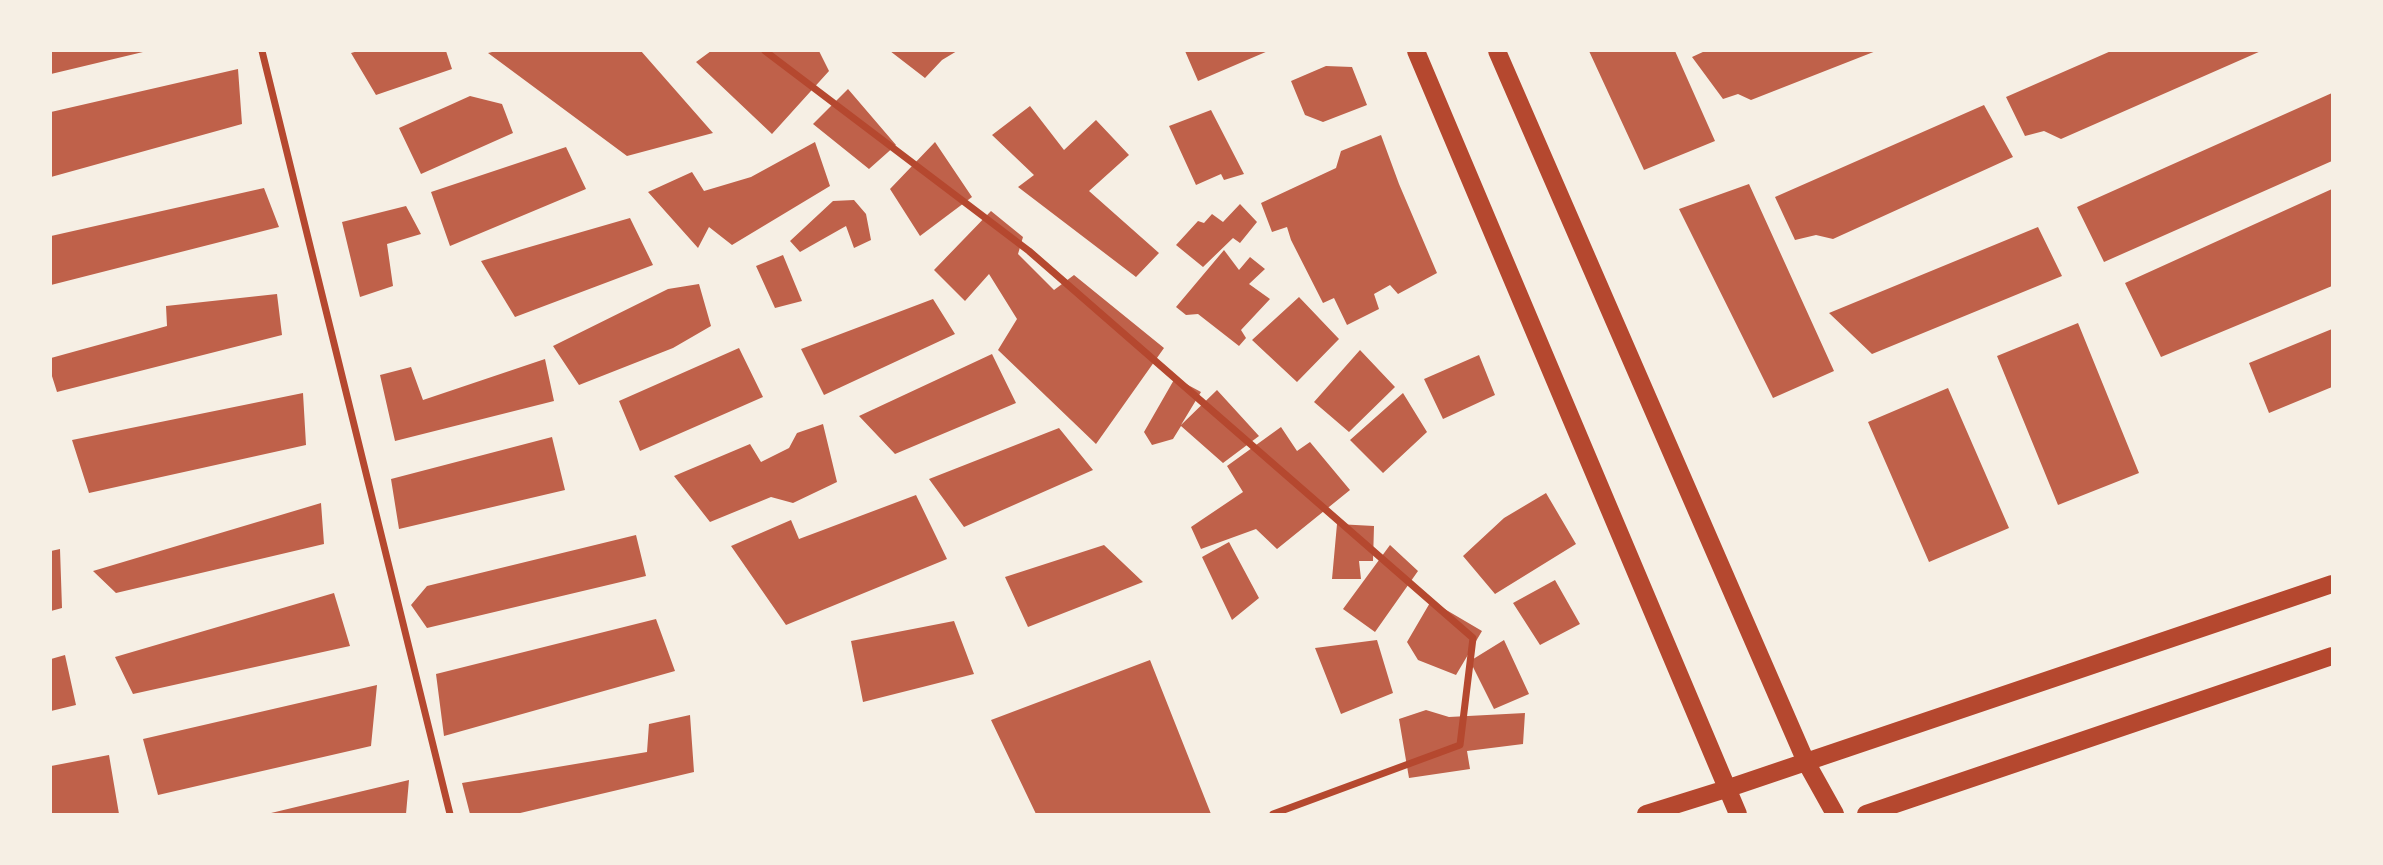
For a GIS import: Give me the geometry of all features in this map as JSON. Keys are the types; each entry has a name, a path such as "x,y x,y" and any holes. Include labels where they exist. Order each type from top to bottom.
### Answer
{"main road":[{"path":"1416,51 1738,814"},
{"path":"1497,51 1806,762 1835,814"},
{"path":"1646,814 2332,584"},
{"path":"1866,814 2332,656"}],"street":[{"path":"262,51 450,814"},
{"path":"765,51 1029,251 1473,638 1460,745 1273,814"}],"building":[{"path":"51,51 143,51 143,52 51,74"},
{"path":"446,51 452,69 376,95 351,53"},
{"path":"641,51 713,133 627,156 488,53"},
{"path":"711,51 819,51 829,71 772,134 696,62"},
{"path":"890,51 957,51 942,60 925,78"},
{"path":"1185,51 1268,51 1198,81"},
{"path":"1589,51 1675,51 1715,141 1644,170"},
{"path":"1705,51 1876,51 1751,100 1738,94 1723,99 1692,57"},
{"path":"2111,51 2261,51 2061,139 2044,131 2025,136 2006,97"},
{"path":"1326,66 1352,67 1367,105 1323,122 1305,115 1291,81"},
{"path":"238,69 242,124 51,177 51,112"},
{"path":"848,89 896,145 869,169 813,124"},
{"path":"2332,93 2332,161 2104,262 2077,207"},
{"path":"470,96 502,104 513,133 421,174 399,128"},
{"path":"1984,105 2013,157 1833,239 1816,235 1795,240 1775,197"},
{"path":"1030,106 1064,150 1096,120 1129,155 1089,191 1159,253 1136,277 1018,187 1034,175 992,135"},
{"path":"1211,110 1244,174 1224,180 1221,174 1196,185 1169,126"},
{"path":"1381,135 1437,273 1398,294 1390,285 1374,294 1379,309 1347,325 1334,298 1323,303 1287,227 1272,232 1261,203 1336,168 1341,151"},
{"path":"815,142 830,186 732,245 709,227 698,248 648,192 692,172 704,191 751,177"},
{"path":"935,142 972,197 920,236 890,189"},
{"path":"566,147 586,189 450,246 431,192"},
{"path":"1749,184 1834,371 1773,398 1679,209"},
{"path":"264,188 279,227 51,285 51,236"},
{"path":"2332,189 2332,286 2161,357 2125,283"},
{"path":"854,200 866,214 871,240 854,248 846,226 800,252 790,241 833,201"},
{"path":"1240,204 1257,222 1240,243 1233,238 1203,267 1176,245 1198,221 1204,223 1212,214 1223,222"},
{"path":"406,206 421,234 387,244 393,286 360,297 342,222"},
{"path":"991,211 1023,237 1018,254 1054,290 1074,275 1164,348 1096,444 998,350 1017,319 989,274 965,301 934,270"},
{"path":"630,218 653,265 515,317 481,261"},
{"path":"2038,227 2062,276 1872,354 1829,313"},
{"path":"1224,250 1239,270 1250,257 1265,269 1249,284 1270,299 1241,330 1246,338 1239,346 1198,314 1186,315 1176,307"},
{"path":"783,255 802,301 775,308 756,266"},
{"path":"699,284 711,326 673,348 579,385 553,346 668,289"},
{"path":"277,294 282,335 57,392 51,373 51,358 167,326 166,306"},
{"path":"1299,297 1339,339 1297,382 1252,340"},
{"path":"933,299 955,334 824,395 801,349"},
{"path":"2078,323 2139,473 2058,505 1997,356"},
{"path":"2332,329 2332,387 2269,413 2249,363"},
{"path":"739,348 763,397 640,451 619,401"},
{"path":"1360,350 1395,387 1349,432 1314,402"},
{"path":"992,354 1016,403 895,454 859,416"},
{"path":"1479,355 1495,395 1443,419 1424,379"},
{"path":"545,359 554,401 395,441 380,375 411,367 423,400"},
{"path":"1175,378 1201,392 1181,425 1217,390 1259,436 1223,463 1181,426 1173,439 1152,445 1144,432"},
{"path":"1948,388 2009,528 1929,562 1868,422"},
{"path":"303,393 306,445 89,493 72,440"},
{"path":"1403,393 1427,432 1383,473 1350,440"},
{"path":"823,424 837,482 793,503 771,497 710,522 674,476 750,444 761,462 789,448 797,433"},
{"path":"1281,427 1297,451 1310,442 1350,490 1277,549 1256,529 1201,549 1191,527 1243,492 1227,466"},
{"path":"1059,428 1093,470 964,527 929,479"},
{"path":"552,437 565,490 399,529 391,479"},
{"path":"1546,493 1576,544 1495,594 1463,556 1504,518"},
{"path":"916,495 947,559 786,625 731,546 791,520 799,539"},
{"path":"321,503 324,544 116,593 93,571"},
{"path":"1337,524 1374,526 1373,561 1359,561 1361,579 1332,579"},
{"path":"636,535 646,576 427,628 411,605 427,586"},
{"path":"1229,542 1259,598 1232,620 1202,557"},
{"path":"1104,545 1143,582 1028,627 1005,577"},
{"path":"1390,545 1418,571 1375,632 1343,609"},
{"path":"60,549 62,608 51,611 51,551"},
{"path":"1555,580 1580,624 1540,645 1513,603"},
{"path":"334,593 350,646 133,694 115,657"},
{"path":"1431,601 1482,631 1456,675 1418,660 1407,642"},
{"path":"656,619 675,671 444,736 436,674"},
{"path":"954,621 974,674 863,702 851,641"},
{"path":"1377,640 1393,693 1341,714 1315,648"},
{"path":"1504,640 1529,694 1494,709 1470,661"},
{"path":"65,655 76,705 51,711 51,659"},
{"path":"1150,660 1211,814 1036,814 991,720"},
{"path":"377,685 371,746 158,795 143,739"},
{"path":"1426,710 1449,717 1525,713 1523,744 1467,751 1470,769 1409,778 1399,719"},
{"path":"690,715 694,772 516,814 470,814 462,783 647,752 649,724"},
{"path":"109,755 119,814 51,814 51,766"},
{"path":"409,780 406,814 271,814 271,813"}]}
